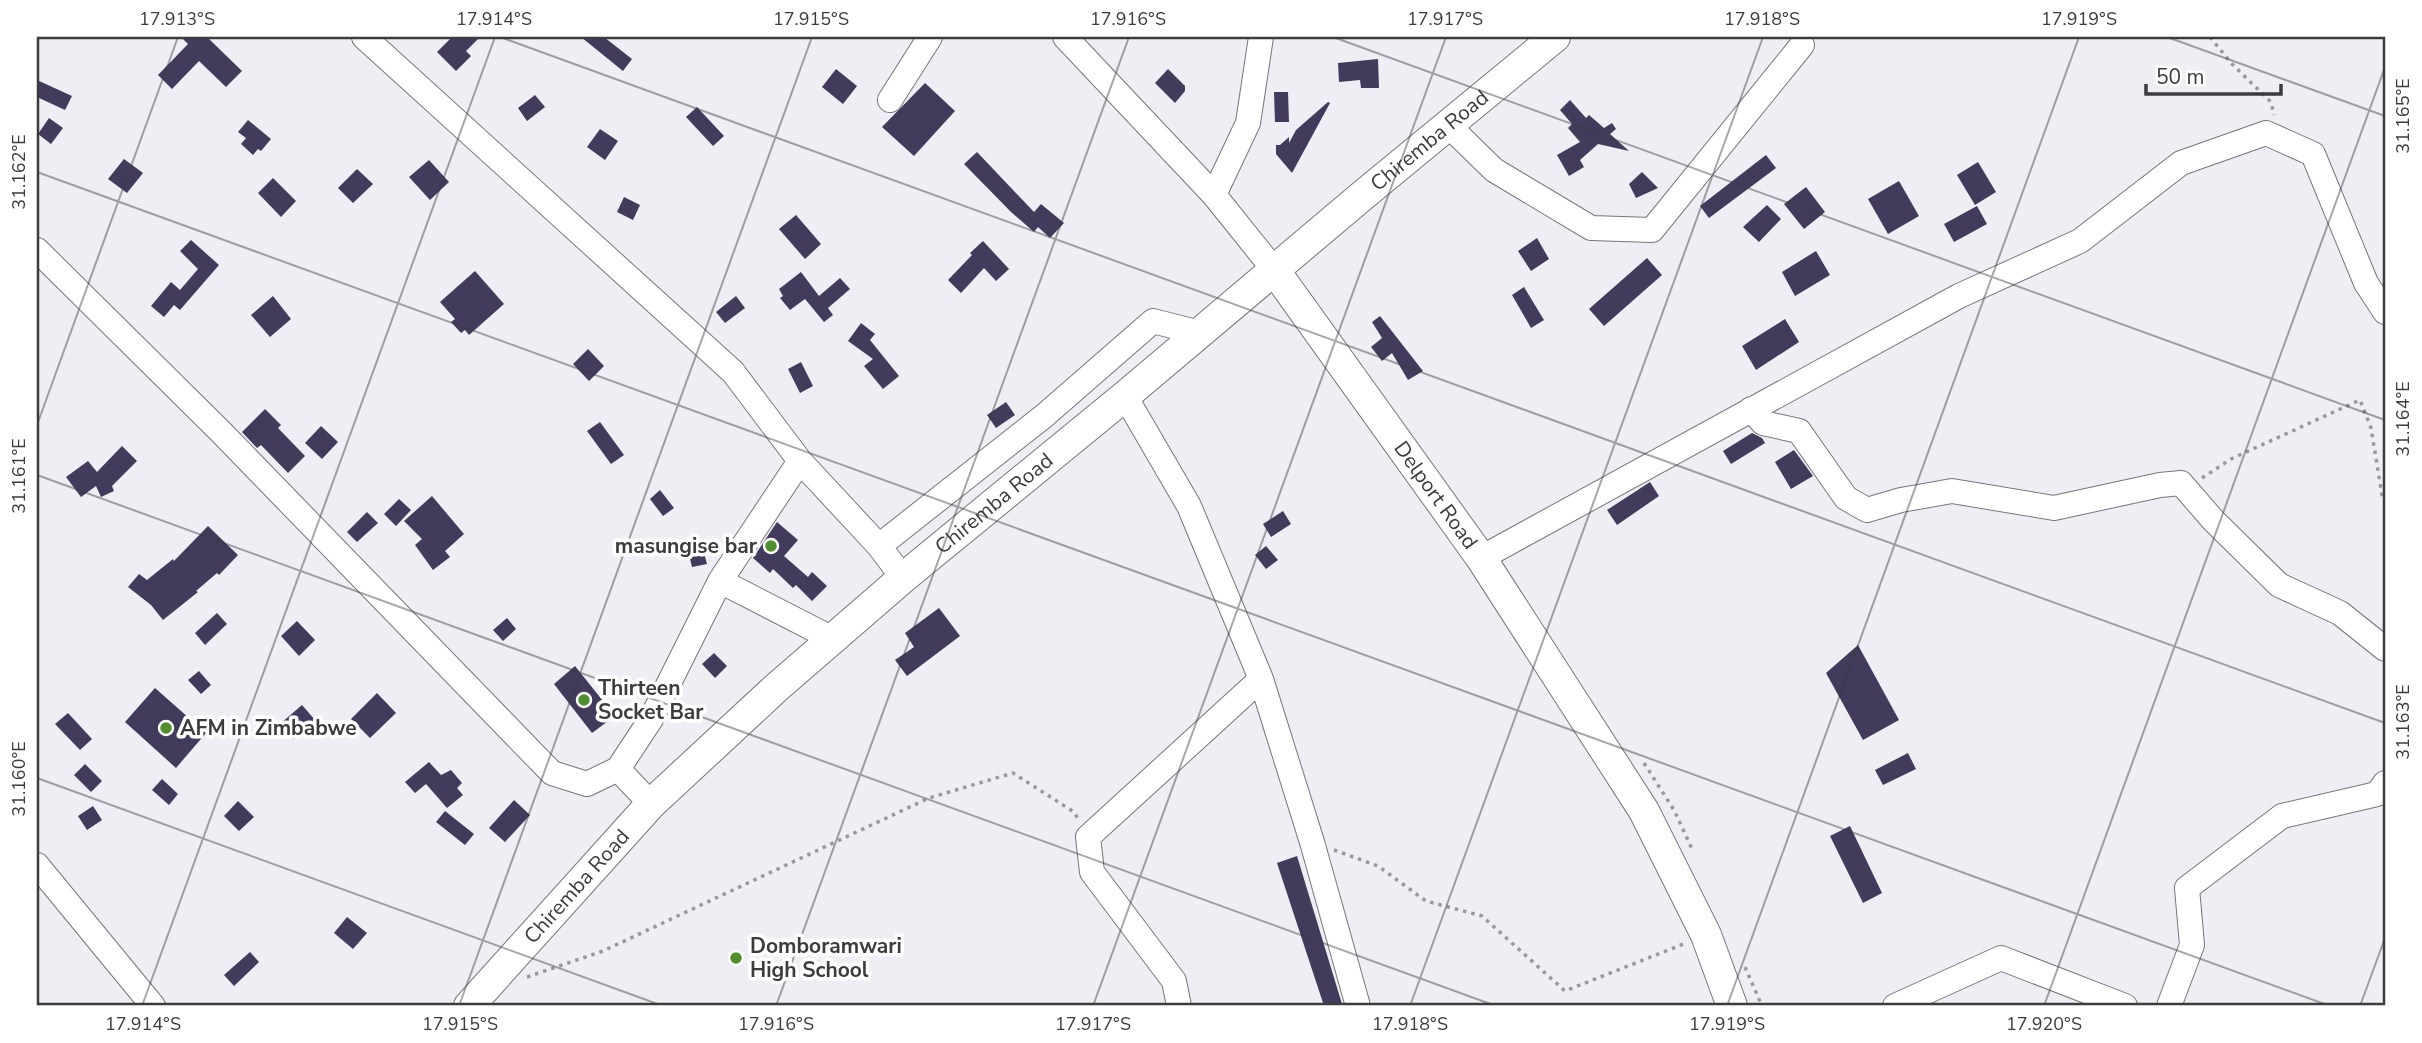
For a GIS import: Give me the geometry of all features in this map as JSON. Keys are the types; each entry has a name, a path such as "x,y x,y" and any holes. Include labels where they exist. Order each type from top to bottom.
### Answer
{"main road":[{"name":"Chiremba Road","path":"469,1006 651,804 831,638 1555,37"},
{"name":"Delport Road","path":"1275,271 1481,558 1644,811 1706,935 1732,1006"}],"street":[{"path":"364,37 733,372 800,461 879,546 903,578"},
{"path":"890,100 930,37"},
{"path":"1214,195 1248,123 1261,37"},
{"name":"Delport Road","path":"1073,41 1214,195 1275,271"},
{"path":"1448,125 1494,170 1591,228 1652,230 1801,46"},
{"path":"1481,558 1959,296 2080,241 2181,163 2266,133 2313,154 2366,283 2385,312"},
{"path":"37,250 221,432 552,773 587,784 618,769 651,719 720,581 800,461"},
{"path":"879,546 1044,416 1153,321 1200,333"},
{"path":"1125,396 1189,506 1261,679 1312,842 1358,1006"},
{"path":"1751,409 1763,423 1799,431 1846,498 1867,510 1901,500 1952,491 2054,508 2181,483 2213,520 2279,585 2340,613 2385,649"},
{"path":"720,581 831,638"},
{"path":"1179,1006 1174,981 1092,872 1088,837 1261,679"},
{"path":"618,769 651,804"},
{"path":"2169,1006 2192,944 2187,888 2281,816 2377,794 2385,783"},
{"path":"37,866 153,1006"},
{"path":"1895,1006 2001,958 2125,1006"}],"path":[{"path":"2210,37 2232,64 2271,102 2279,139"},
{"path":"2186,489 2231,458 2360,400 2371,428 2385,501"},
{"path":"518,980 603,951 929,798 1013,773 1074,812 1088,837"},
{"path":"1312,842 1378,866 1426,901 1482,916 1565,991 1706,935"}],"building":[{"path":"181,37 207,37 242,71 226,87 199,61 172,89 158,75 188,44"},
{"path":"452,37 480,37 466,51 471,56 456,71 437,52"},
{"path":"581,37 604,37 632,59 623,71"},
{"path":"1378,59 1379,88 1361,88 1360,80 1339,82 1338,63"},
{"path":"836,69 857,86 843,104 822,87"},
{"path":"1168,69 1185,86 1185,91 1175,103 1155,83"},
{"path":"37,80 72,96 65,110 37,97"},
{"path":"925,83 955,111 914,156 882,127"},
{"path":"1274,92 1288,92 1289,122 1275,122"},
{"path":"535,95 545,107 527,121 518,108"},
{"path":"1570,100 1586,118 1589,115 1604,128 1612,123 1616,129 1610,134 1629,151 1598,144 1580,160 1584,167 1569,176 1557,155 1580,142 1568,128 1572,124 1560,110"},
{"path":"1330,103 1292,173 1276,154 1276,145 1289,137 1289,143 1296,130"},
{"path":"697,107 724,136 713,146 686,117"},
{"path":"49,118 63,128 51,144 38,134"},
{"path":"248,120 271,139 261,151 258,149 253,155 241,144 246,138 238,132"},
{"path":"600,129 618,141 605,160 587,147"},
{"path":"977,152 1034,212 1041,204 1064,223 1050,238 1038,227 1034,232 964,164"},
{"path":"1766,155 1776,168 1709,218 1700,206"},
{"path":"124,159 143,173 127,193 108,179"},
{"path":"429,160 449,182 430,200 409,177"},
{"path":"1978,162 1996,192 1975,205 1957,175"},
{"path":"357,169 373,184 353,203 338,188"},
{"path":"1642,172 1658,188 1636,198 1629,184"},
{"path":"273,178 296,201 281,217 258,193"},
{"path":"1899,181 1919,216 1888,234 1868,199"},
{"path":"1806,187 1825,212 1804,229 1784,204"},
{"path":"624,197 640,205 633,220 617,212"},
{"path":"1767,205 1781,219 1759,242 1743,227"},
{"path":"1977,206 1987,224 1954,242 1944,224"},
{"path":"796,215 821,244 805,259 779,229"},
{"path":"1537,238 1549,259 1531,271 1518,251"},
{"path":"191,240 219,265 180,310 174,305 164,317 151,306 171,282 180,290 198,269 180,251"},
{"path":"983,241 1009,269 996,281 984,268 961,293 948,280"},
{"path":"1816,251 1830,275 1795,296 1782,272"},
{"path":"1647,258 1662,275 1604,326 1589,309"},
{"path":"475,271 504,304 469,335 465,330 461,333 451,322 455,319 440,302"},
{"path":"801,272 819,296 840,278 850,289 828,308 833,315 824,322 805,299 790,310 780,298 783,296 779,289"},
{"path":"1524,287 1544,320 1531,328 1512,295"},
{"path":"273,296 291,319 270,337 251,315"},
{"path":"736,296 745,308 725,323 716,312"},
{"path":"1380,316 1423,371 1408,380 1392,353 1382,361 1371,347 1382,338 1372,322"},
{"path":"1785,319 1799,342 1756,370 1742,346"},
{"path":"861,323 875,334 870,340 899,376 883,389 864,366 873,359 848,341"},
{"path":"588,349 604,366 589,381 573,364"},
{"path":"801,362 813,386 800,393 788,369"},
{"path":"1006,402 1015,415 996,428 987,415"},
{"path":"265,409 281,425 278,428 305,456 288,473 261,445 257,448 242,432"},
{"path":"600,422 624,455 611,464 587,431"},
{"path":"321,426 338,442 322,459 305,443"},
{"path":"1752,433 1762,438 1765,443 1731,464 1723,451"},
{"path":"122,446 137,461 112,486 114,491 101,497 96,486 81,497 66,477 88,461 97,472"},
{"path":"1794,450 1813,476 1791,489 1775,462"},
{"path":"1650,482 1659,496 1617,525 1607,510"},
{"path":"660,490 674,508 663,516 650,499"},
{"path":"432,496 464,534 445,551 450,557 433,570 415,545 422,539 404,521"},
{"path":"399,499 411,510 396,526 384,514"},
{"path":"1283,511 1291,524 1271,537 1263,524"},
{"path":"367,512 378,523 357,542 347,532"},
{"path":"777,522 798,540 784,556 808,577 812,572 827,586 812,601 796,585 793,588 773,569 770,573 753,558"},
{"path":"208,526 238,555 219,575 217,573 163,620 151,605 128,587 139,574 147,580 173,559 174,561"},
{"path":"701,542 707,564 692,567 687,546"},
{"path":"1266,546 1278,560 1266,569 1255,555"},
{"path":"939,608 960,636 907,676 895,660 914,647 905,633"},
{"path":"217,613 227,624 205,645 195,633"},
{"path":"507,618 516,629 503,641 493,630"},
{"path":"297,621 315,640 299,656 281,636"},
{"path":"1858,645 1899,720 1863,740 1826,673"},
{"path":"714,653 727,666 715,678 702,664"},
{"name":"Thirteen Socket Bar","path":"575,666 615,716 592,733 554,684"},
{"path":"199,671 211,685 201,694 188,680"},
{"name":"AFM in Zimbabwe","path":"155,688 206,733 176,768 125,722"},
{"path":"377,693 396,713 370,738 351,719"},
{"path":"302,705 315,720 293,739 280,724"},
{"path":"68,713 92,739 80,750 55,724"},
{"path":"1908,753 1916,769 1883,785 1875,770"},
{"path":"429,762 441,775 451,770 462,783 457,788 463,795 447,808 426,784 415,793 405,782"},
{"path":"85,764 102,781 91,792 74,775"},
{"path":"162,779 178,794 169,805 152,790"},
{"path":"514,800 530,815 505,842 489,828"},
{"path":"238,801 254,817 239,831 224,816"},
{"path":"93,806 102,820 87,830 78,816"},
{"path":"445,811 474,834 465,845 436,822"},
{"path":"1850,826 1882,893 1863,903 1830,836"},
{"path":"1297,856 1342,1004 1324,1006 1277,863"},
{"path":"347,917 367,933 353,949 334,933"},
{"path":"250,952 259,962 234,986 224,975"}],"place":[{"name":"masungise bar","path":"771,546"},
{"name":"Thirteen Socket Bar","path":"584,700"},
{"name":"AFM in Zimbabwe","path":"166,728"},
{"name":"Domboramwari High School","path":"736,958"}]}
